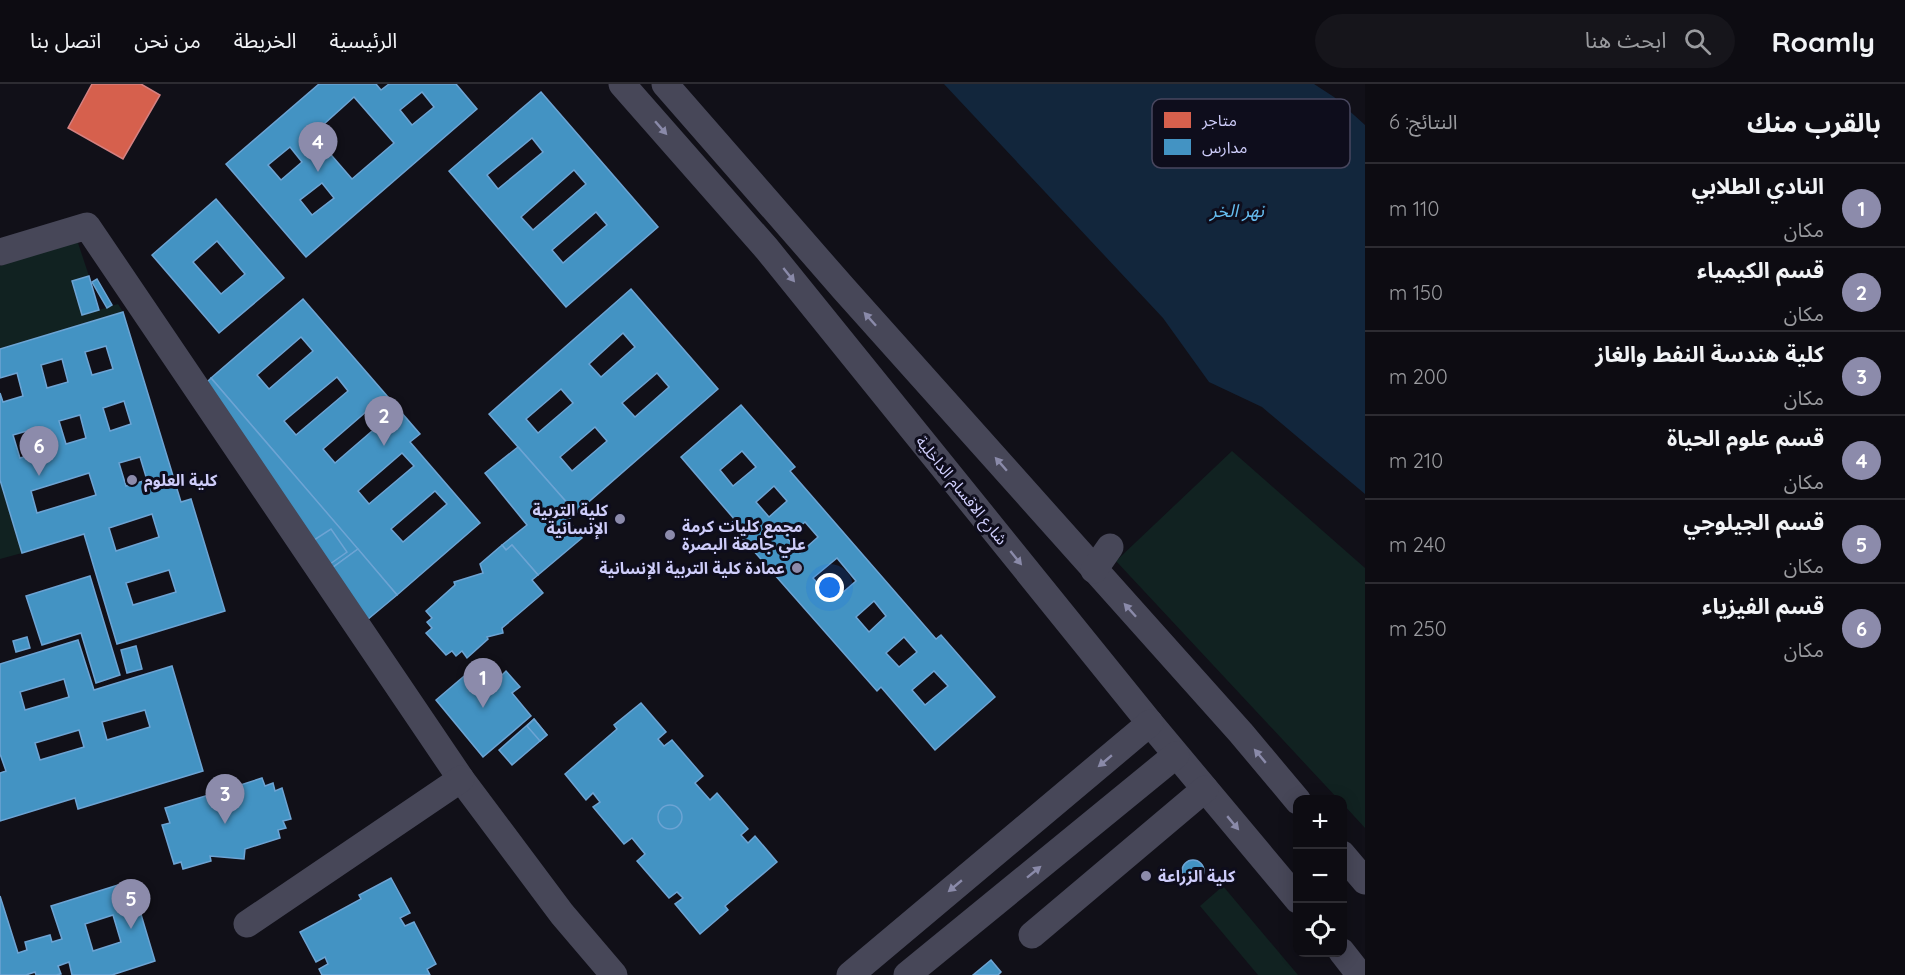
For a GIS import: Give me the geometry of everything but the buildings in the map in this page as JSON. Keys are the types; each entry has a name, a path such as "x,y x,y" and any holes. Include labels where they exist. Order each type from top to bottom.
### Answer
{"street":[{"name":"شارع الاقسام الداخلية","path":"622,84 767,249 1176,755 1293,894"},
{"path":"665,84 760,182 955,397 1094,570 1241,733 1293,795"},
{"path":"0,252 87,226 461,779 562,915 614,975"},
{"path":"1094,570 1110,547"},
{"path":"850,975 1150,723"},
{"path":"907,975 1176,755"},
{"path":"248,924 461,779"},
{"path":"1032,935 1205,789"},
{"path":"1347,860 1365,881"},
{"path":"1346,957 1360,975"}],"shaded area":[{"path":"77,240 89,276 72,282 82,315 118,304 123,312 0,349 0,266"},
{"path":"1232,451 1365,568 1365,828 1347,808 1347,795 1334,795 1116,561"},
{"path":"0,480 22,553 0,559"},
{"path":"1223,886 1298,975 1258,975 1200,906"}],"water":[{"name":"نهر الخر","path":"944,84 1314,84 1336,99 1152,99 1152,168 1350,168 1350,111 1365,125 1365,494 1262,407 1209,382 1163,318"}],"place":[{"name":"قسم علوم الحياة","path":"318,172"},
{"name":"قسم الكيمياء","path":"384,446"},
{"name":"قسم الفيزياء","path":"39,476"},
{"name":"كلية العلوم","path":"132,480"},
{"name":"كلية التربية الإنسانية","path":"620,519"},
{"name":"مجمع كليات كرمة علي جامعة البصرة","path":"670,535"},
{"name":"عمادة كلية التربية الإنسانية","path":"797,568"},
{"name":"النادي الطلابي","path":"483,708"},
{"name":"كلية هندسة النفط والغاز","path":"225,824"},
{"name":"كلية الزراعة","path":"1146,876"},
{"name":"قسم الجيلوجي","path":"131,929"}]}
